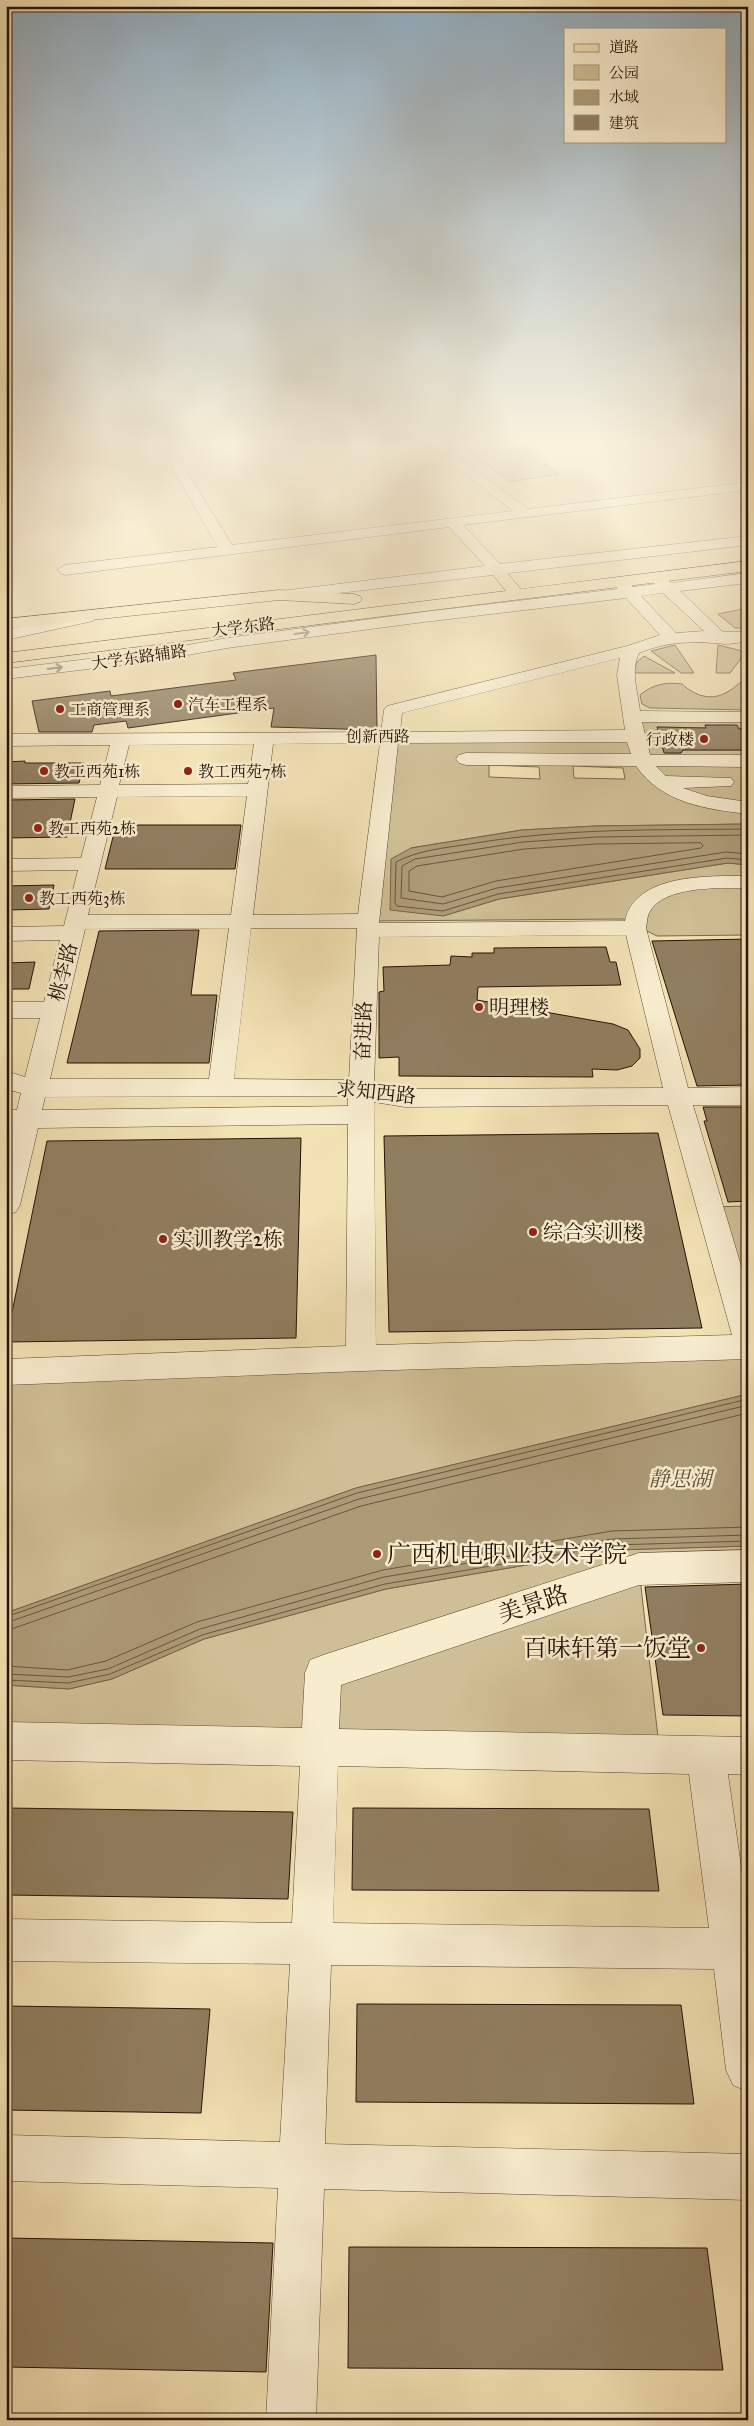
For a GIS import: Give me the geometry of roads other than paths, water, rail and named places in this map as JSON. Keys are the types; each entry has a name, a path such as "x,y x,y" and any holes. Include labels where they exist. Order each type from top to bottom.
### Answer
{"main road":[{"name":"大学东路","path":"6,658 740,555"},
{"path":"663,583 748,566"},
{"path":"496,569 512,588"},
{"name":"大学东路","path":"6,639 354,599 512,588 624,588"},
{"path":"6,624 279,595 354,599"},
{"path":"87,648 227,643"}],"street":[{"path":"66,570 186,555"},
{"path":"483,555 496,569"},
{"path":"279,595 616,555"},
{"name":"大学东路辅路","path":"6,674 154,656 227,643 624,588 663,583 748,578"},
{"path":"663,583 719,637 748,645"},
{"path":"624,588 672,638"},
{"path":"6,635 105,614"},
{"path":"741,780 700,801 683,796 661,782 643,761 632,716 625,664 632,650 650,642 672,638 748,637"},
{"name":"奋进路","path":"361,1358 361,1103 367,926 393,710 632,650"},
{"path":"632,716 748,717"},
{"name":"创新西路","path":"6,740 391,736 636,736"},
{"path":"220,1088 264,737"},
{"name":"桃李路","path":"6,1205 16,1119 34,1088 120,739"},
{"path":"466,759 643,761 741,780"},
{"path":"661,782 741,780"},
{"path":"6,792 257,790"},
{"path":"6,865 90,864"},
{"path":"748,882 697,884 660,893 648,900 639,910 635,928 678,1096 748,1340"},
{"path":"6,934 74,928 240,921 367,926 635,928"},
{"path":"6,1010 53,1010"},
{"name":"求知西路","path":"6,1080 34,1088 340,1087 361,1103 405,1098 748,1096"},
{"path":"16,1119 361,1103"},
{"path":"6,1372 361,1358 748,1347"},
{"name":"美景路","path":"321,1749 323,1673 639,1569 748,1566"},
{"path":"6,1742 748,1756"},
{"path":"292,2420 321,1749"},
{"path":"706,1755 740,1949 748,2070"},
{"path":"6,1940 312,1942 740,1949"},
{"path":"6,2158 748,2177"}],"water":[{"path":"748,824 748,865 728,863 499,899 443,916 390,910 391,859 411,848 522,830 595,826"},
{"name":"静思湖","path":"748,1394 748,1546 614,1550 386,1589 204,1639 112,1679 69,1689 6,1685 6,1613 356,1488"}],"place":[{"name":"汽车工程系","path":"178,704"},
{"name":"工商管理系","path":"60,709"},
{"name":"行政楼","path":"704,739"},
{"name":"教工西苑1栋","path":"44,771"},
{"name":"教工西苑7栋","path":"188,771"},
{"name":"教工西苑2栋","path":"38,828"},
{"name":"教工西苑3栋","path":"29,898"},
{"name":"明理楼","path":"479,1007"},
{"name":"综合实训楼","path":"533,1232"},
{"name":"实训教学2栋","path":"163,1239"},
{"name":"广西机电职业技术学院","path":"377,1554"},
{"name":"百味轩第一饭堂","path":"701,1648"}]}
